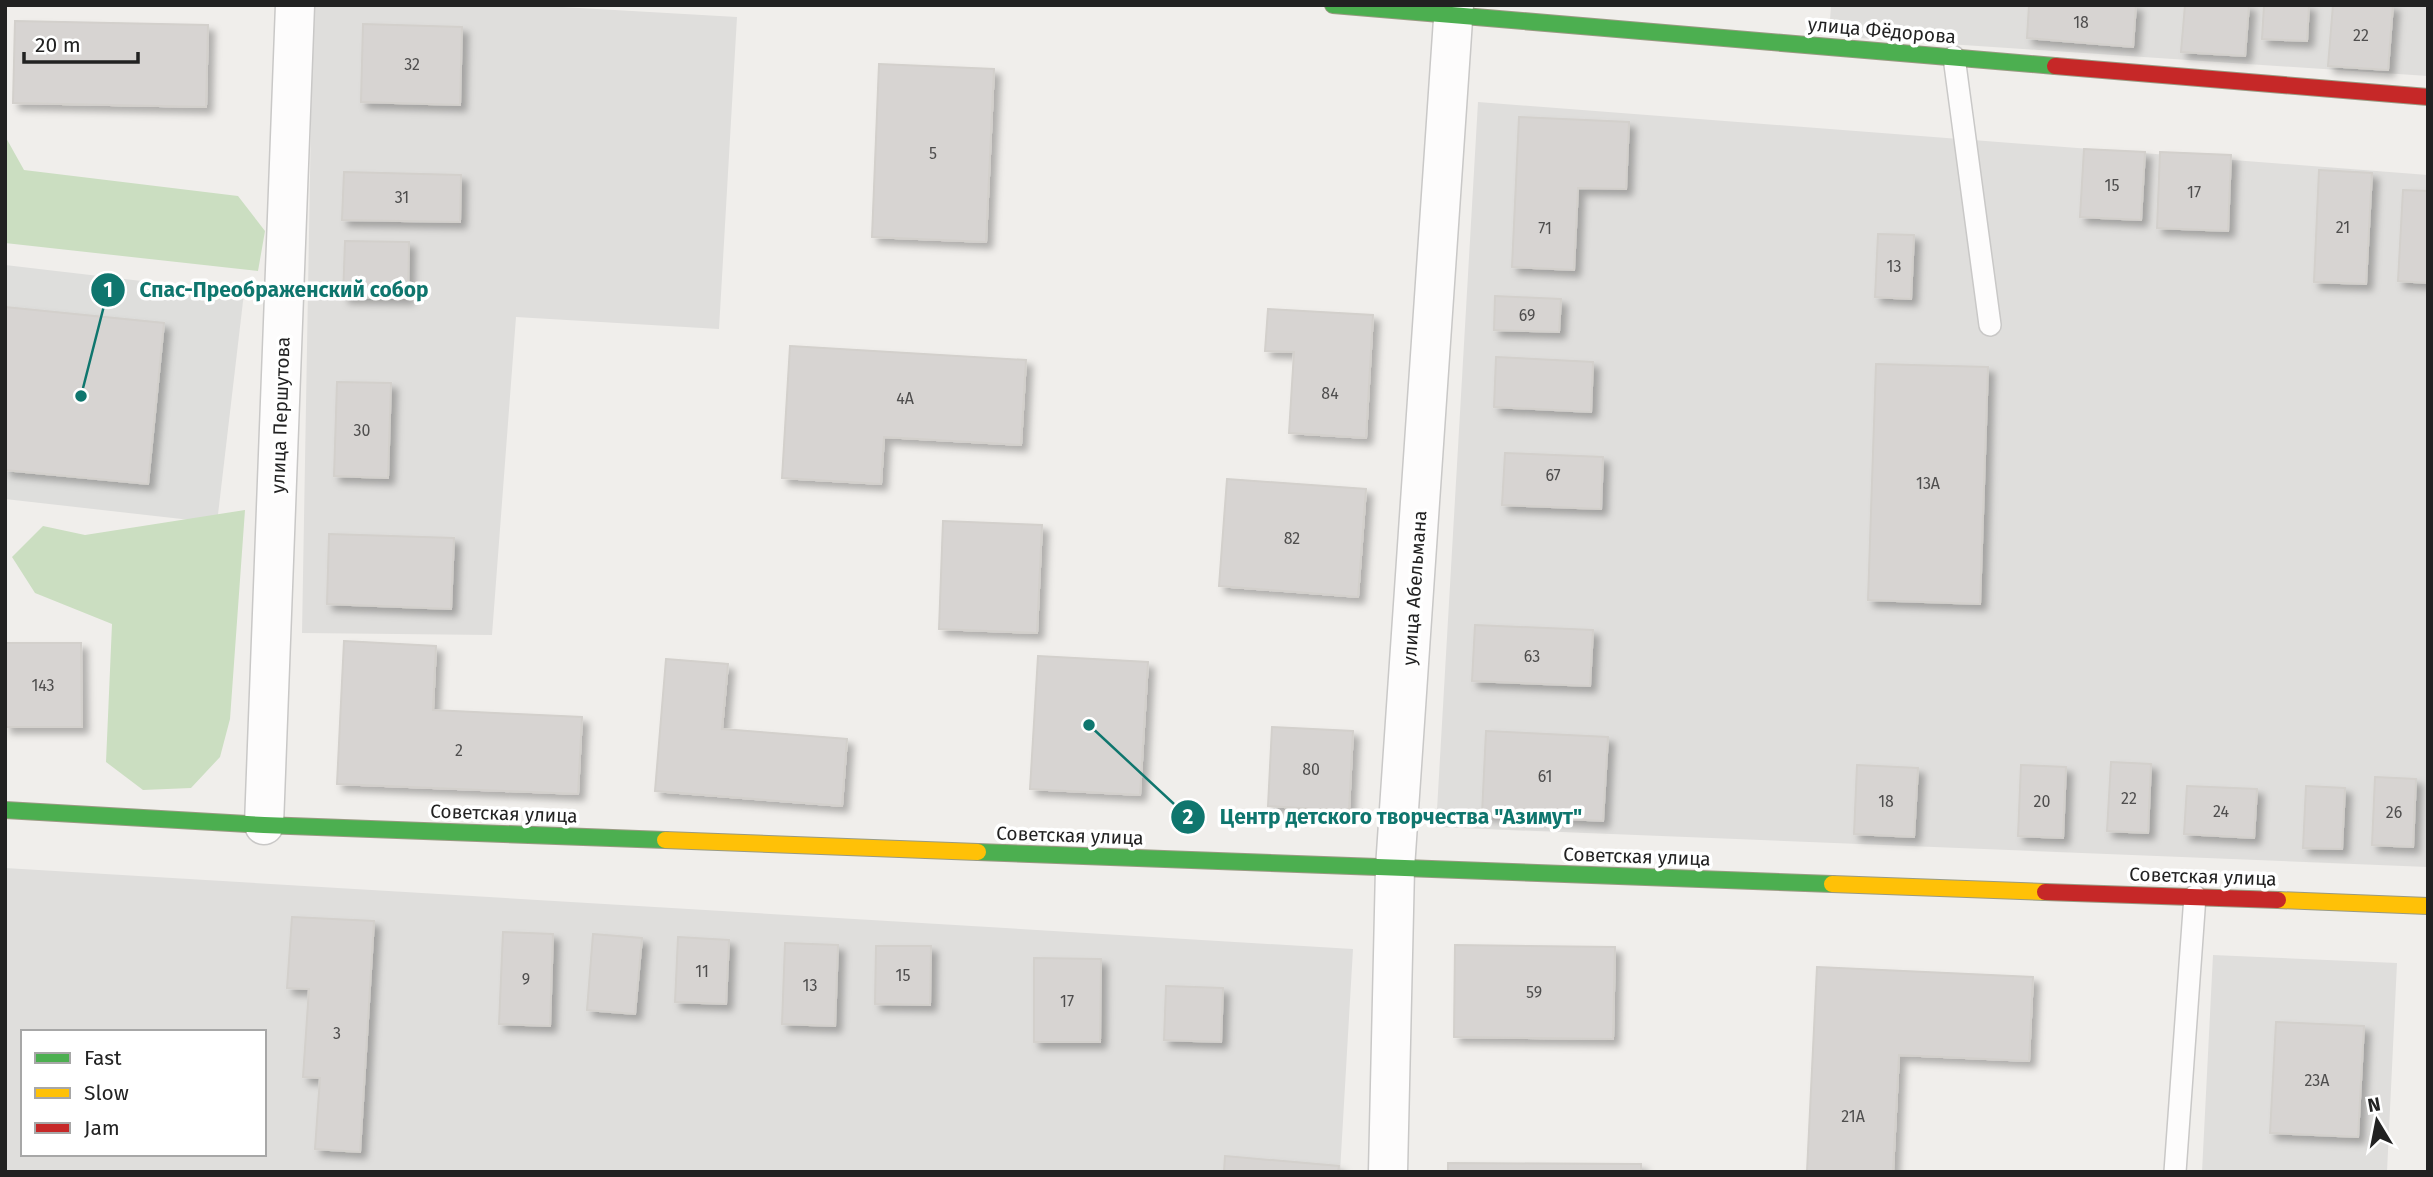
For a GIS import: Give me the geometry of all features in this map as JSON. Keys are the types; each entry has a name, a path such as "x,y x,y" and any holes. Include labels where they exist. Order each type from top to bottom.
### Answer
{"street":[{"name":"улица Першутова","path":"264,825 295,5"},
{"name":"улица Фёдорова","path":"1333,5 1454,10 1954,57 2428,97"},
{"name":"улица Абельмана","path":"1388,1172 1395,868 1454,10"},
{"name":"Советская улица","path":"5,810 264,825 2428,906"}],"lane":[{"path":"1954,57 1990,325"},
{"path":"2175,1172 2195,897"}],"shaded area":[{"path":"313,5 527,5 737,17 719,329 516,317 492,635 302,633"},
{"path":"1831,5 2428,5 2428,76 1829,36"},
{"path":"1478,102 2428,175 2428,867 1436,827"},
{"path":"5,265 244,293 217,523 5,499"},
{"path":"5,868 1353,949 1340,1172 5,1172"},
{"path":"2213,955 2397,963 2387,1172 2202,1172"}],"green space":[{"path":"5,136 24,170 238,196 265,231 258,271 5,243"},
{"path":"245,510 230,719 220,757 191,788 143,790 106,762 112,624 35,593 12,557 43,526 85,535"}],"building":[{"path":"2029,5 2136,5 2133,47 2027,38"},
{"path":"2185,5 2249,5 2245,56 2181,52"},
{"path":"2264,5 2309,5 2307,41 2262,39"},
{"path":"2333,5 2393,5 2388,70 2328,66"},
{"path":"15,21 208,25 206,107 13,103"},
{"path":"363,24 462,27 460,105 361,102"},
{"path":"879,64 994,69 986,242 872,237"},
{"path":"1519,117 1629,122 1626,189 1578,188 1574,270 1512,267"},
{"path":"2084,149 2145,152 2141,220 2080,217"},
{"path":"2160,152 2231,155 2228,231 2157,228"},
{"path":"2319,170 2372,173 2366,284 2314,282"},
{"path":"344,172 461,175 460,222 342,220"},
{"path":"2403,190 2428,191 2428,283 2398,281"},
{"path":"1878,234 1914,235 1911,299 1875,297"},
{"path":"345,241 409,242 408,298 343,297"},
{"path":"1495,296 1561,299 1559,332 1494,330"},
{"path":"5,307 164,323 148,484 5,470"},
{"path":"1268,309 1373,315 1366,438 1289,433 1294,352 1265,351"},
{"path":"790,346 1026,360 1021,445 884,437 881,484 782,478"},
{"path":"1496,357 1593,362 1591,412 1494,407"},
{"path":"1876,364 1988,367 1980,604 1868,600"},
{"path":"337,382 391,383 388,478 334,476"},
{"path":"1505,453 1603,457 1601,509 1502,505"},
{"path":"1227,479 1366,489 1358,597 1219,586"},
{"path":"943,521 1042,525 1037,633 939,629"},
{"path":"329,534 454,538 451,609 327,604"},
{"path":"1475,625 1593,630 1590,686 1472,681"},
{"path":"344,641 436,646 433,710 582,717 578,794 337,784"},
{"path":"5,643 81,643 82,727 5,727"},
{"path":"1038,656 1148,662 1140,795 1030,789"},
{"path":"666,659 728,664 722,729 847,739 842,806 655,791"},
{"path":"1272,727 1353,731 1349,811 1268,806"},
{"path":"1486,731 1608,737 1603,821 1482,814"},
{"path":"2111,762 2151,764 2148,833 2107,831"},
{"path":"1857,765 1918,768 1914,837 1854,834"},
{"path":"2021,765 2066,767 2063,838 2018,836"},
{"path":"2375,777 2416,779 2413,847 2372,845"},
{"path":"2187,786 2257,789 2254,838 2184,834"},
{"path":"2306,786 2345,788 2342,849 2303,848"},
{"path":"292,917 374,921 360,1152 315,1149 320,1078 303,1077 309,989 287,988"},
{"path":"503,932 553,934 550,1026 499,1024"},
{"path":"593,934 642,938 635,1014 587,1010"},
{"path":"678,937 729,940 726,1004 675,1002"},
{"path":"785,943 838,945 835,1026 782,1024"},
{"path":"1455,945 1615,947 1613,1039 1454,1037"},
{"path":"876,946 931,946 930,1005 875,1004"},
{"path":"1034,958 1101,959 1100,1042 1034,1042"},
{"path":"1817,967 2033,977 2029,1061 1899,1055 1893,1172 1807,1172"},
{"path":"1166,986 1223,988 1221,1042 1164,1040"},
{"path":"2276,1022 2364,1026 2358,1137 2270,1133"},
{"path":"1225,1156 1339,1166 1338,1172 1224,1172"},
{"path":"1448,1163 1641,1164 1641,1172 1448,1172"}],"traffic: fast":[{"path":"1333,5 2055,66"},
{"path":"5,810 264,825 665,840"},
{"path":"978,852 1832,884"}],"traffic: slow":[{"path":"665,840 978,852"},
{"path":"1832,884 2045,892"},
{"path":"2278,900 2428,906"}],"traffic: jam":[{"path":"2055,66 2428,97"},
{"path":"2045,892 2278,900"}],"place":[{"name":"Спас-Преображенский собор","path":"81,396"},
{"name":"Центр детского творчества \"Азимут\"","path":"1089,725"}]}
